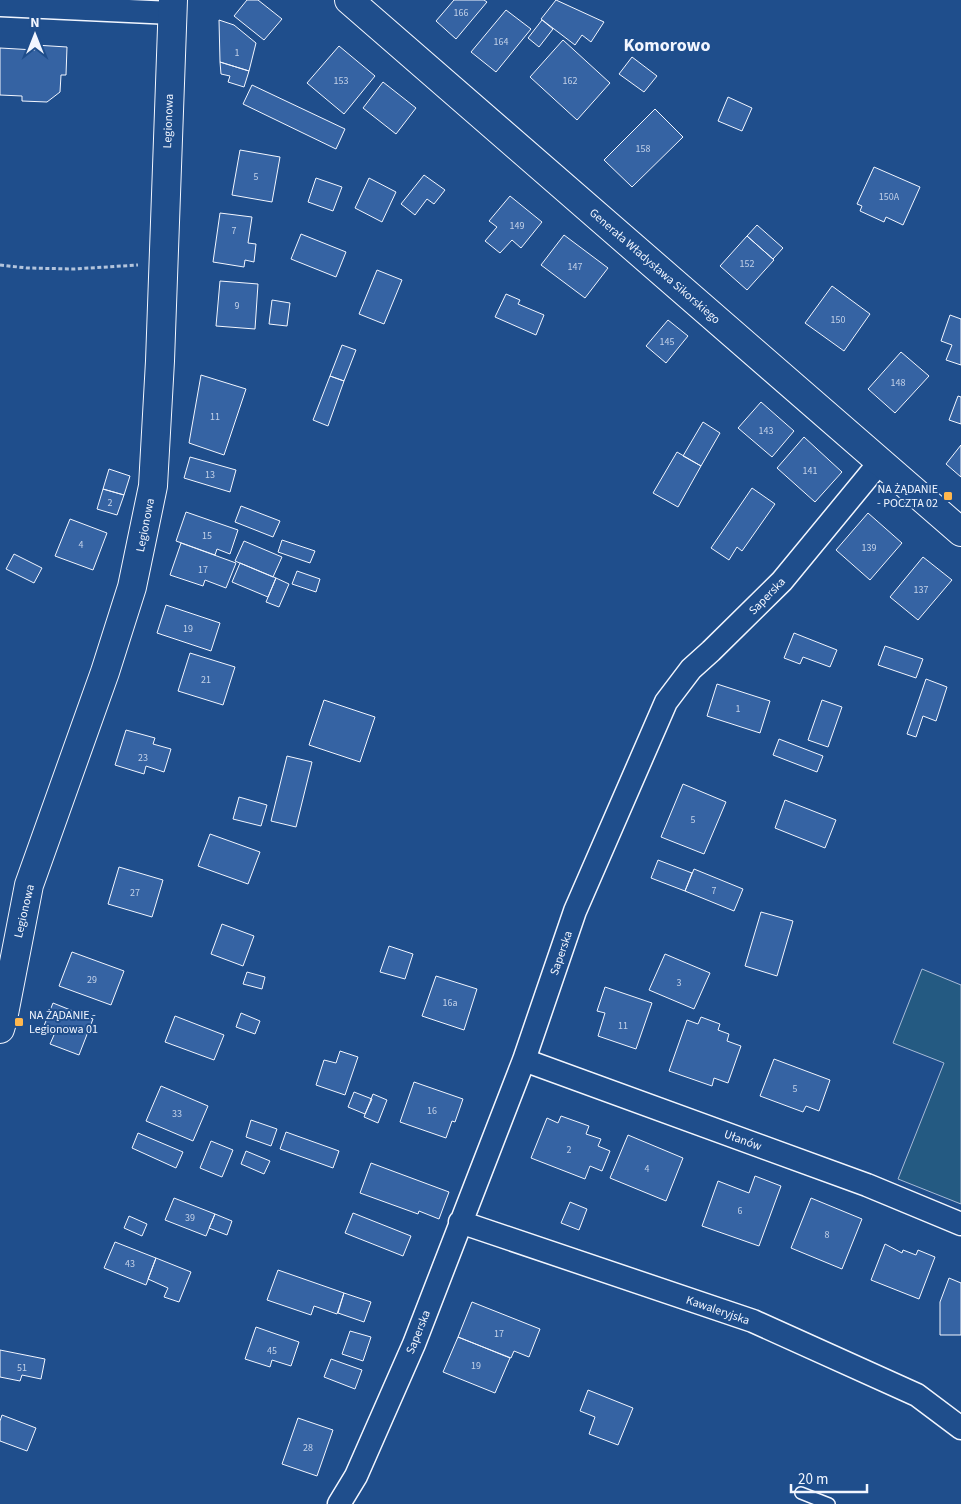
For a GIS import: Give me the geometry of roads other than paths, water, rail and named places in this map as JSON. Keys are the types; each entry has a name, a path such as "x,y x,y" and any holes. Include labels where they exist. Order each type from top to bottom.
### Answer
{"street":[{"name":"Generała Władysława Sikorskiego","path":"350,0 961,532"},
{"path":"0,6 172,7"},
{"name":"Legionowa","path":"0,1029 29,885 108,662 132,587 153,486 172,7"},
{"name":"Saperska","path":"338,1504 356,1476 414,1344 524,1060 575,911 666,702 691,669 782,581 880,462"},
{"name":"Ułanów","path":"524,1060 867,1185 961,1224"},
{"name":"Kawaleryjska","path":"460,1222 753,1321 917,1395 961,1428"}],"lane":[{"path":"801,1493 829,1504"}],"place":[{"name":"NA ŻĄDANIE - POCZTA 02","path":"948,496"},
{"name":"NA ŻĄDANIE - Legionowa 01","path":"19,1022"}],"district":[{"name":"Komorowo","path":"667,45"}]}
